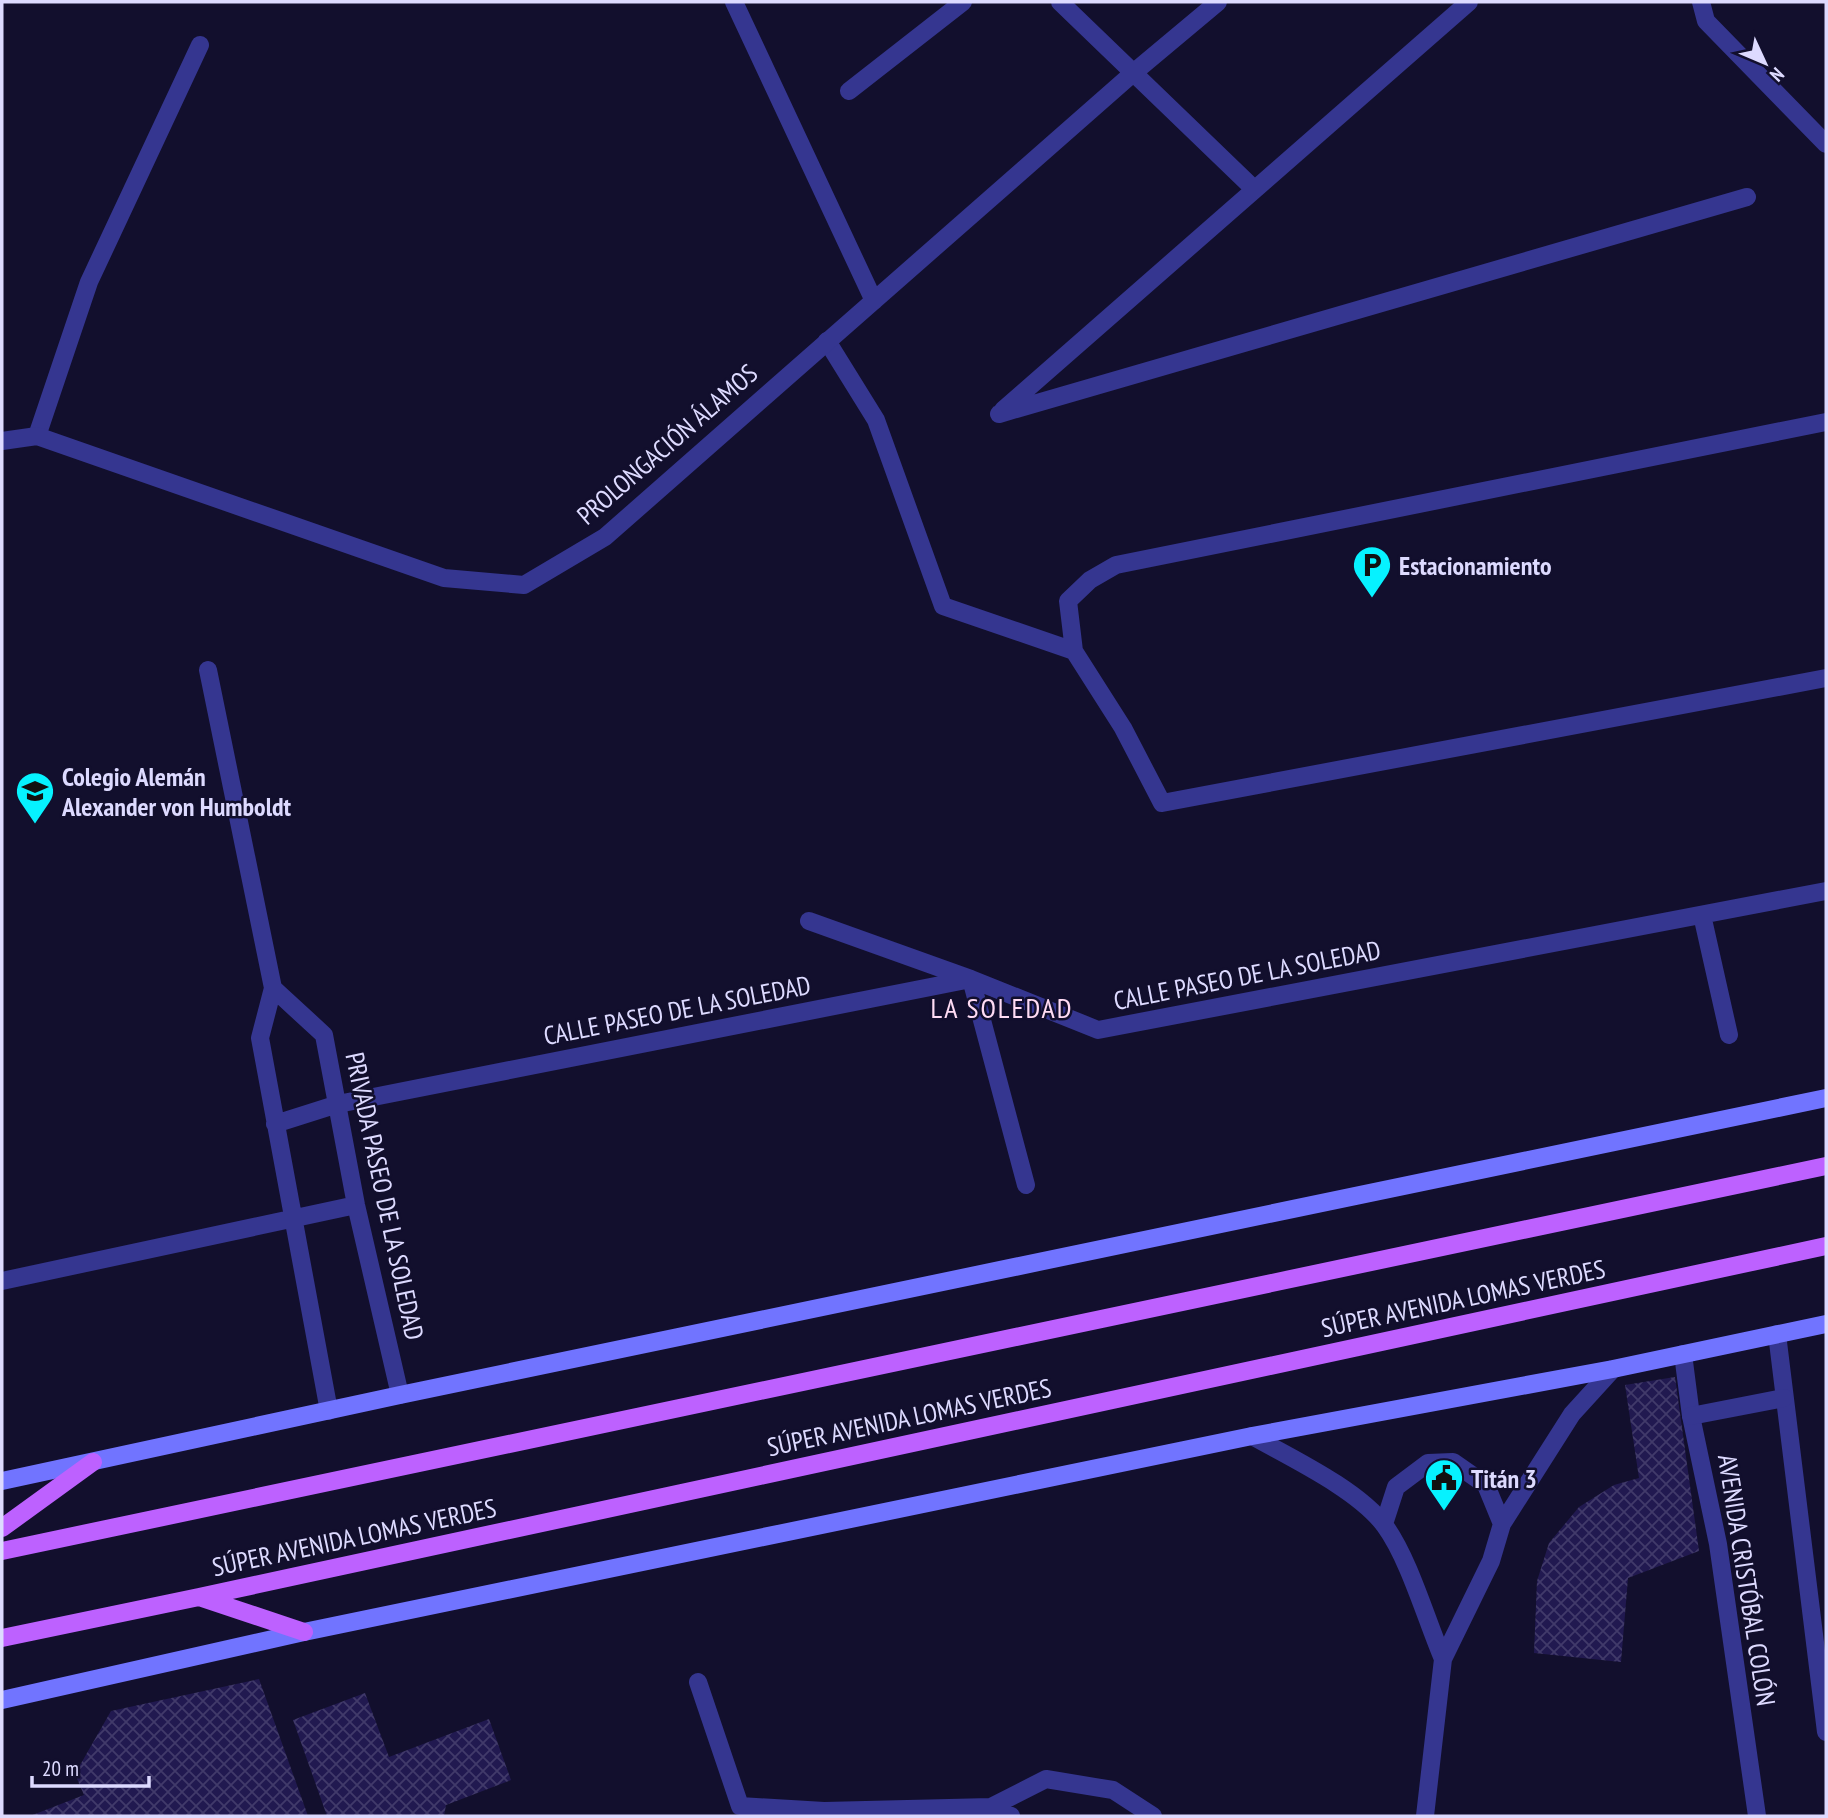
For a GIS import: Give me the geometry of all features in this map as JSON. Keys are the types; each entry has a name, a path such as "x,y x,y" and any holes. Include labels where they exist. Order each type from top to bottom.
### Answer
{"main road":[{"path":"2,1481 400,1395 1826,1098"},
{"name":"SÚPER AVENIDA LOMAS VERDES","path":"2,1551 1826,1166"},
{"name":"SÚPER AVENIDA LOMAS VERDES","path":"2,1638 1826,1246"},
{"path":"2,1700 304,1632 1252,1436 1613,1369 1826,1324"},
{"path":"2,1528 93,1462"},
{"path":"199,1597 304,1632"}],"street":[{"path":"734,2 874,301"},
{"path":"849,91 963,2"},
{"path":"1060,2 1254,189"},
{"name":"PROLONGACIÓN ÁLAMOS","path":"2,442 37,436 444,578 524,585 605,537 1132,74 1218,2"},
{"path":"1469,2 999,414 1747,197"},
{"path":"1701,2 1706,21 1826,144"},
{"path":"37,436 89,282 200,44"},
{"path":"827,341 876,420 943,606 1074,651"},
{"path":"1826,422 1116,565 1090,580 1068,601 1074,651 1123,728 1162,803 1826,678"},
{"path":"208,670 273,988 260,1038 329,1411"},
{"name":"CALLE PASEO DE LA SOLEDAD","path":"275,1124 338,1104 971,979 1098,1030 1826,891"},
{"path":"1702,915 1729,1035"},
{"path":"808,921 971,979 1026,1185"},
{"name":"PRIVADA PASEO DE LA SOLEDAD","path":"273,988 324,1035 356,1205 400,1395"},
{"path":"2,1281 356,1205"},
{"path":"1776,1334 1826,1732"},
{"name":"AVENIDA CRISTÓBAL COLÓN","path":"1683,1354 1691,1416 1718,1545 1757,1816"},
{"path":"1425,1816 1443,1659 1490,1561 1502,1524 1572,1414 1613,1369"},
{"path":"1691,1416 1784,1398"},
{"path":"1252,1436 1345,1489 1384,1524 1398,1548 1443,1659"},
{"path":"1384,1524 1396,1486 1428,1463 1453,1462 1486,1485 1502,1524"},
{"path":"698,1682 740,1806 824,1814 991,1807 1046,1779 1113,1790 1153,1816"},
{"path":"991,1807 1011,1816"}],"building":[{"path":"1675,1377 1699,1551 1628,1578 1621,1662 1534,1653 1537,1581 1549,1543 1579,1507 1614,1485 1639,1478 1625,1385"},
{"path":"259,1679 308,1816 30,1816 84,1795 75,1774 111,1711"},
{"path":"365,1693 389,1757 489,1719 511,1780 446,1805 444,1816 327,1816 293,1720"}],"place":[{"name":"Estacionamiento","path":"1372,599"},
{"name":"Colegio Alemán Alexander von Humboldt","path":"35,825"},
{"name":"Titán 3","path":"1444,1512"}],"district":[{"name":"LA SOLEDAD","path":"1002,1007"}]}
